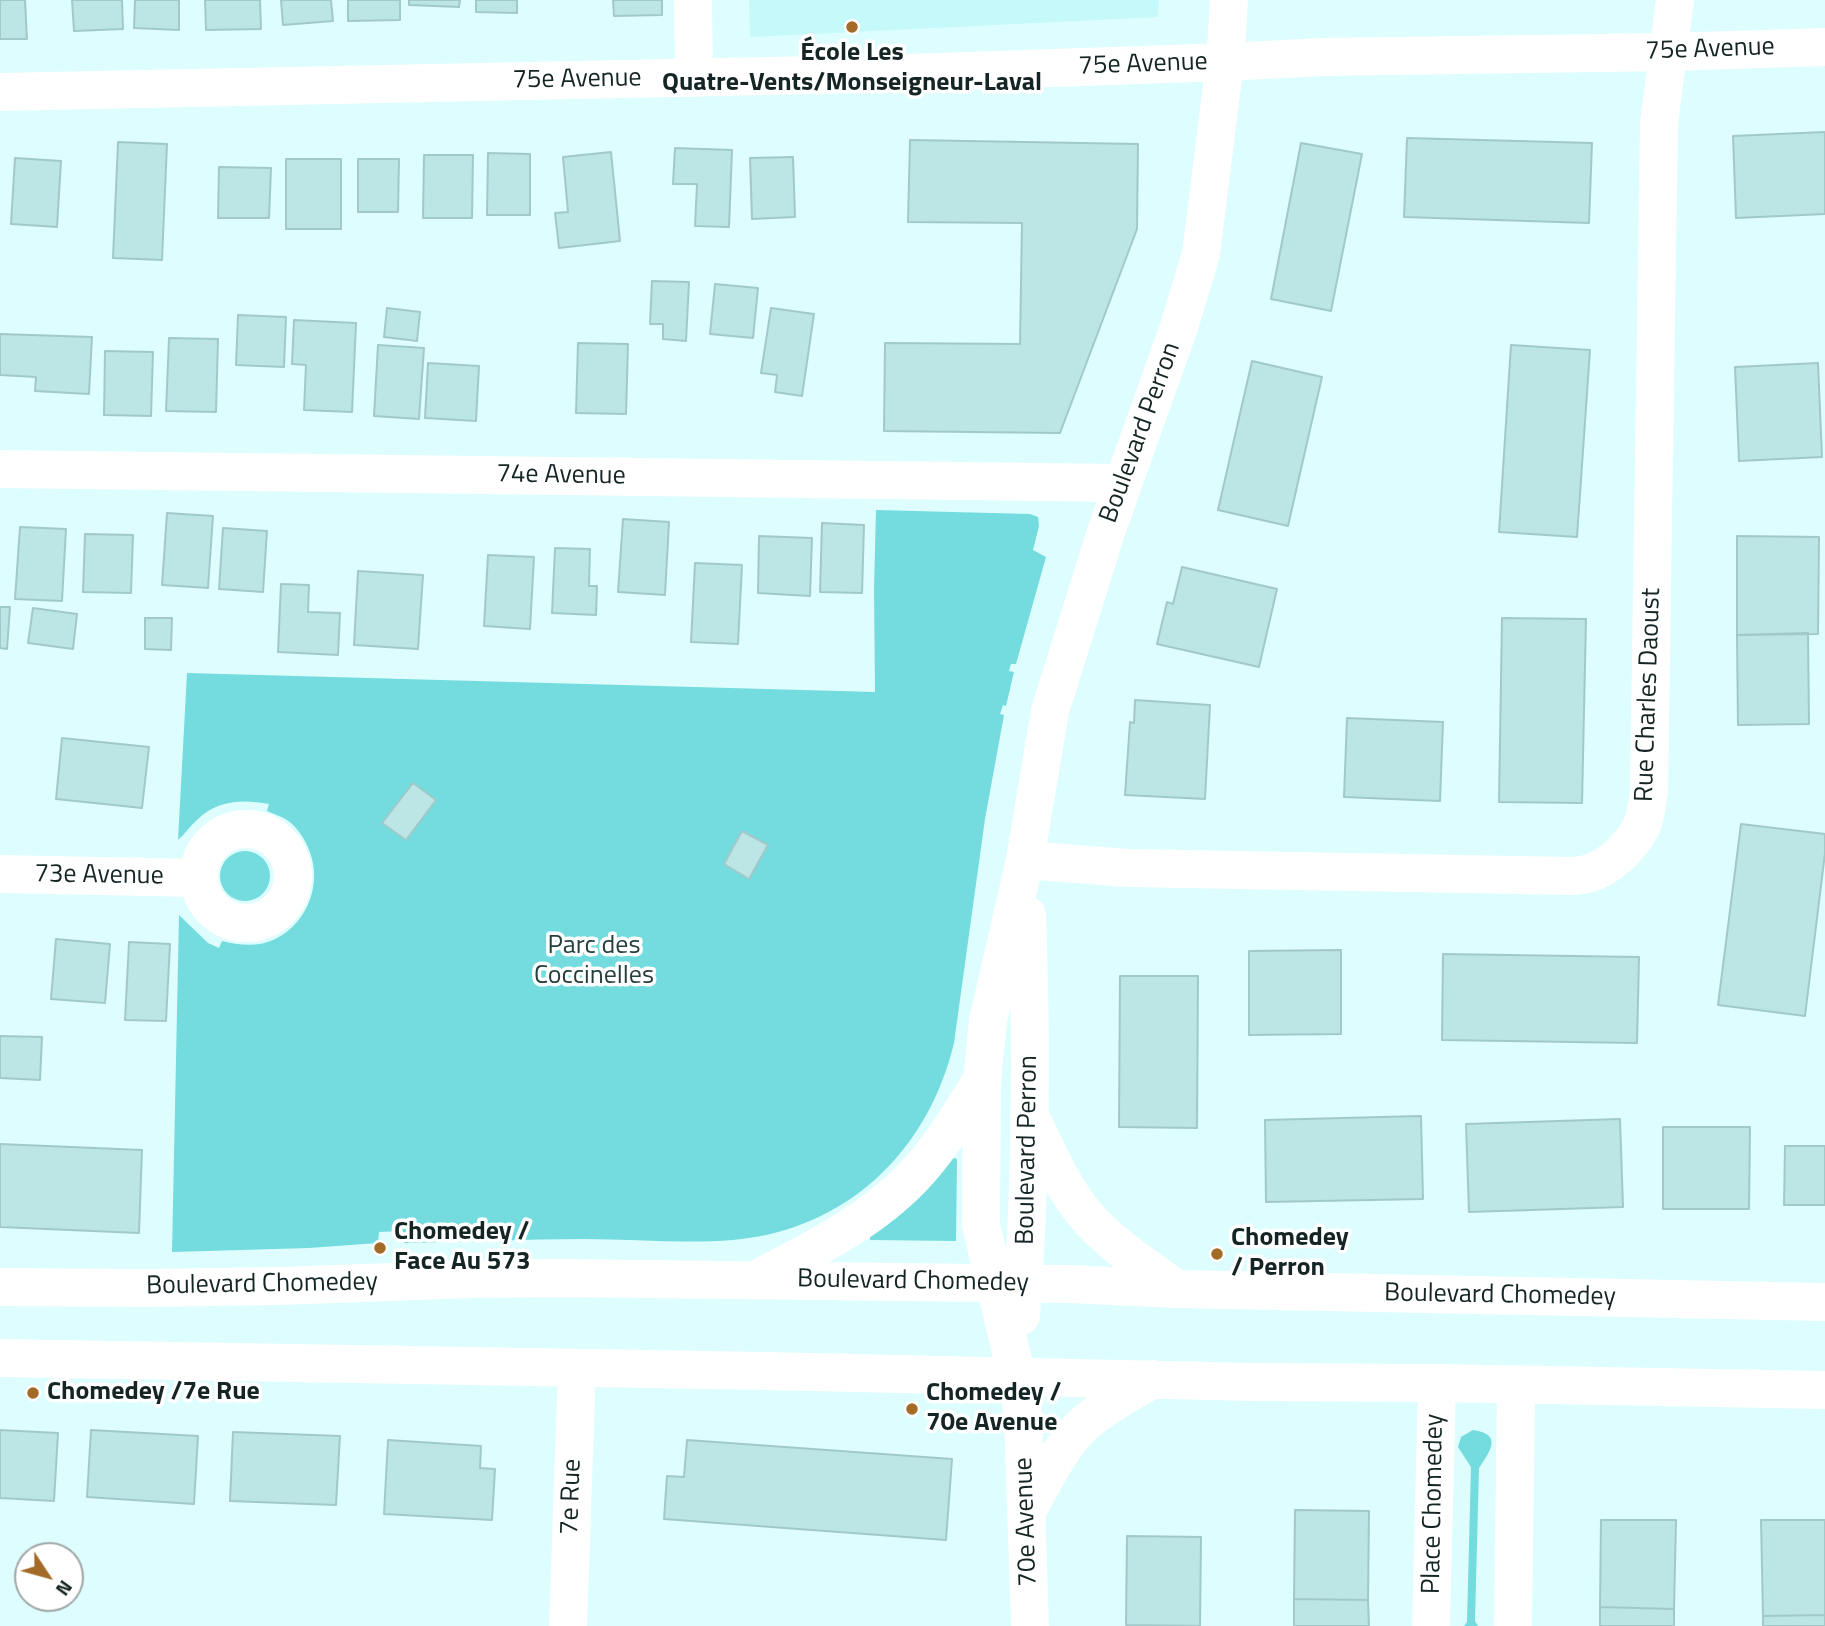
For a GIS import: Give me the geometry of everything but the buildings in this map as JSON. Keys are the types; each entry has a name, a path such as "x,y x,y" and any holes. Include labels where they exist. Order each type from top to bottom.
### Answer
{"street":[{"path":"693,0 694,78"},
{"name":"Boulevard Perron","path":"1017,1377 1009,1284 981,1225 982,1080 988,1021 1024,860 1050,711 1123,483 1179,327 1201,254 1225,62 1229,0"},
{"name":"Rue Charles Daoust","path":"1024,860 1128,868 1565,876 1590,873 1606,865 1640,829 1647,811 1649,791 1659,123 1675,0"},
{"name":"75e Avenue","path":"0,92 911,73 1322,57 1825,47"},
{"name":"74e Avenue","path":"0,469 1123,483"},
{"name":"Boulevard Perron","path":"1009,1284 1027,1241 1031,1024 1024,860"},
{"name":"73e Avenue","path":"0,874 198,878"},
{"path":"754,1280 861,1221 898,1191 931,1154 982,1080"},
{"path":"1029,1114 1062,1181 1085,1215 1127,1252 1176,1289"},
{"name":"Boulevard Chomedey","path":"0,1287 281,1286 510,1279 754,1280 1825,1302"},
{"path":"0,1358 1825,1390"},
{"name":"7e Rue","path":"568,1626 577,1368"},
{"name":"70e Avenue","path":"1017,1377 1024,1429 1030,1626"},
{"path":"1027,1511 1064,1449 1083,1426 1101,1411 1153,1379"},
{"name":"Place Chomedey","path":"1431,1626 1437,1383"},
{"path":"1513,1626 1516,1385"}],"shaded area":[{"name":"École Les Quatre-Vents/Monseigneur-Laval","path":"749,0 1159,0 1158,17 750,37"}],"green space":[{"name":"Parc des Coccinelles","path":"876,510 1030,514 1038,517 1039,526 1033,550 1046,557 1016,664 1011,664 1009,671 1014,672 1006,706 1003,705 1000,714 1004,715 985,819 954,1043 942,1082 924,1118 902,1151 876,1179 846,1202 812,1220 774,1233 733,1240 562,1239 404,1243 403,1231 379,1232 378,1243 172,1252 179,915 208,943 219,948 222,941 260,944 275,939 298,921 312,894 314,880 313,865 303,838 287,820 267,811 269,804 240,802 213,808 194,822 178,840 187,673 875,692"},
{"path":"245,851 263,858 270,876 263,894 245,901 227,894 220,876 227,858"},
{"path":"950,1157 957,1159 956,1241 870,1240 870,1234"},
{"path":"1473,1430 1488,1436 1491,1445 1479,1468 1475,1621 1478,1626 1464,1626 1467,1622 1471,1467 1458,1447 1461,1437"}],"place":[{"name":"École Les Quatre-Vents/Monseigneur-Laval","path":"852,27"},
{"name":"Chomedey / Face Au 573","path":"380,1248"},
{"name":"Chomedey / Perron","path":"1217,1254"},
{"name":"Chomedey /7e Rue","path":"33,1393"},
{"name":"Chomedey / 70e Avenue","path":"912,1409"}]}
